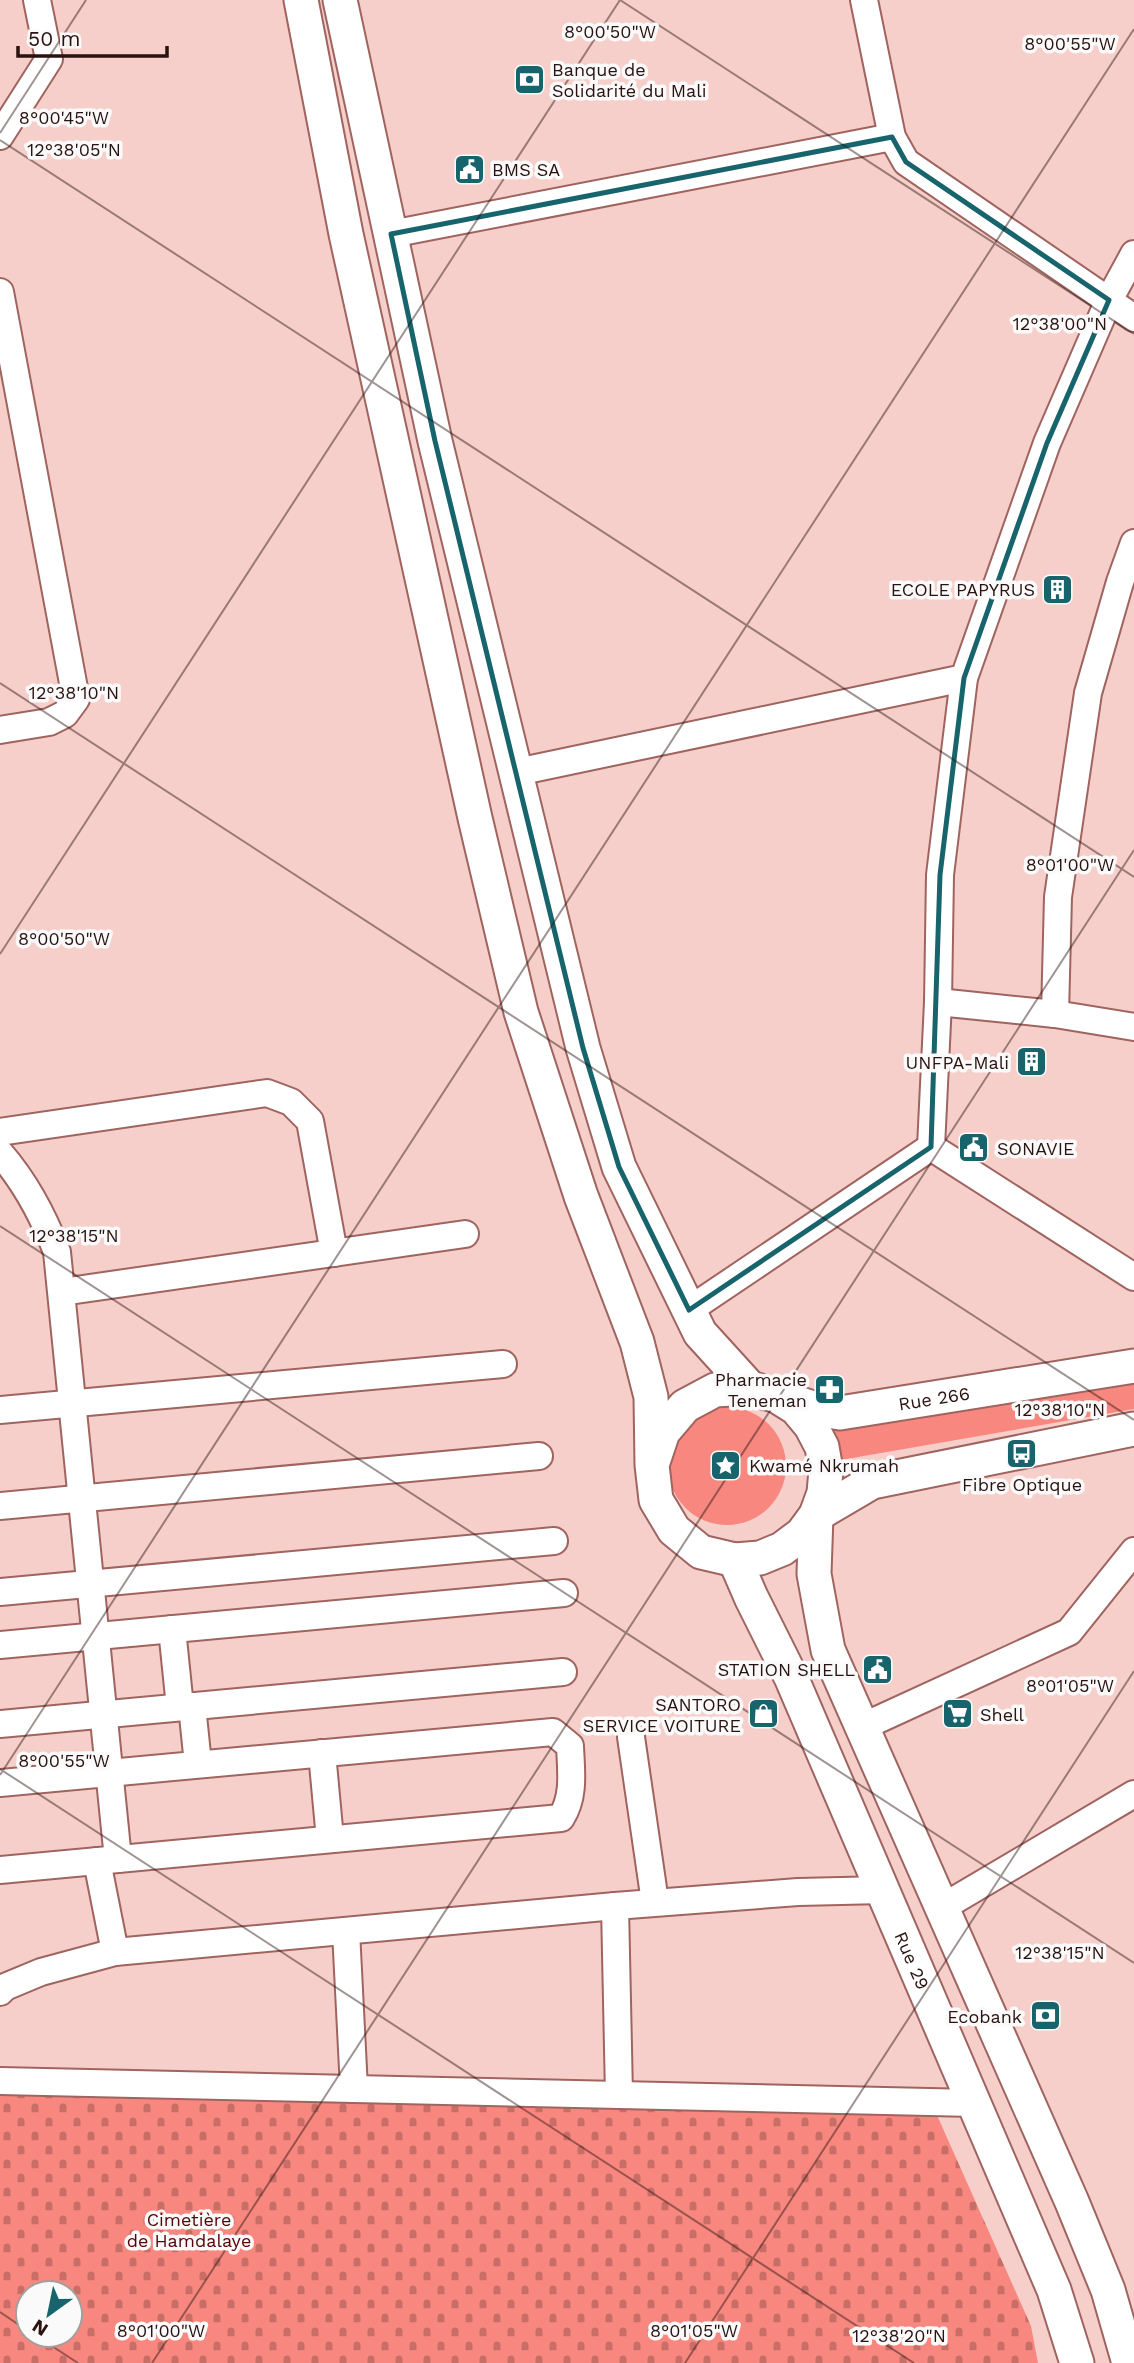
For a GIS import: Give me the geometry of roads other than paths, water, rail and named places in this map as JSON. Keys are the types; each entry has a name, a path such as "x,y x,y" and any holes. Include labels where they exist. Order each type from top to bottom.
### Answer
{"main road":[{"path":"301,0 346,234 472,804 518,999 581,1196 637,1342 651,1398 652,1465 656,1500 674,1530 701,1552 736,1560 760,1558 782,1549 802,1534 816,1515 824,1493 826,1469 822,1447 811,1426 796,1408 763,1392 700,1333 619,1167 583,1048 435,441 340,0"},
{"name":"Rue 266","path":"763,1392 816,1409 840,1413 1134,1366"},
{"path":"652,1465 663,1432 685,1406 715,1390 763,1392"},
{"path":"816,1515 872,1482 1134,1429"},
{"path":"816,1515 814,1574 828,1650 943,1907 1108,2290 1130,2354"},
{"name":"Rue 29","path":"736,1560 751,1597 791,1677 884,1890 1054,2290 1077,2363"}],"street":[{"path":"0,136 49,59 37,0"},
{"path":"864,0 892,137 906,162 1134,318"},
{"path":"391,234 892,137"},
{"path":"931,1147 938,1002 940,875 964,678 1047,443 1109,300 1134,254"},
{"path":"0,292 76,699 65,714 49,722 0,730"},
{"path":"1055,1014 1058,897 1088,694 1134,543"},
{"path":"517,772 964,678"},
{"path":"938,1002 1055,1014 1134,1027"},
{"path":"0,1132 267,1093 291,1101 310,1121 334,1253"},
{"path":"689,1310 931,1147"},
{"path":"931,1147 1134,1277"},
{"path":"0,1153 18,1174 44,1216 57,1252 110,1773 108,1860 115,1952"},
{"path":"62,1292 465,1234"},
{"path":"0,1410 503,1364"},
{"path":"0,1506 539,1456"},
{"path":"0,1592 554,1541"},
{"path":"862,1727 1069,1632 1134,1551"},
{"path":"0,1645 564,1593"},
{"path":"172,1629 198,1764"},
{"path":"0,1724 563,1672"},
{"path":"0,1783 553,1732 570,1746 571,1795 568,1808 561,1818 0,1870"},
{"path":"631,1737 655,1902"},
{"path":"322,1753 330,1839"},
{"path":"943,1907 1134,1794"},
{"path":"0,1992 5,1987 41,1972 115,1952 655,1902 798,1892 884,1890"},
{"path":"615,1906 619,2095"},
{"path":"346,1931 354,2089"},
{"path":"0,2081 974,2103"}],"place":[{"name":"Banque de Solidarité du Mali","path":"529,79"},
{"name":"BMS SA","path":"469,169"},
{"name":"ECOLE PAPYRUS","path":"1058,589"},
{"name":"UNFPA-Mali","path":"1032,1062"},
{"name":"SONAVIE","path":"974,1148"},
{"name":"Pharmacie Teneman","path":"830,1389"},
{"name":"Fibre Optique","path":"1022,1453"},
{"name":"Kwamé Nkrumah","path":"726,1465"},
{"name":"STATION SHELL","path":"878,1669"},
{"name":"SANTORO SERVICE VOITURE","path":"764,1714"},
{"name":"Shell","path":"957,1714"},
{"name":"Ecobank","path":"1045,2016"}],"park label":[{"name":"Cimetière de Hamdalaye","path":"189,2229"}]}
